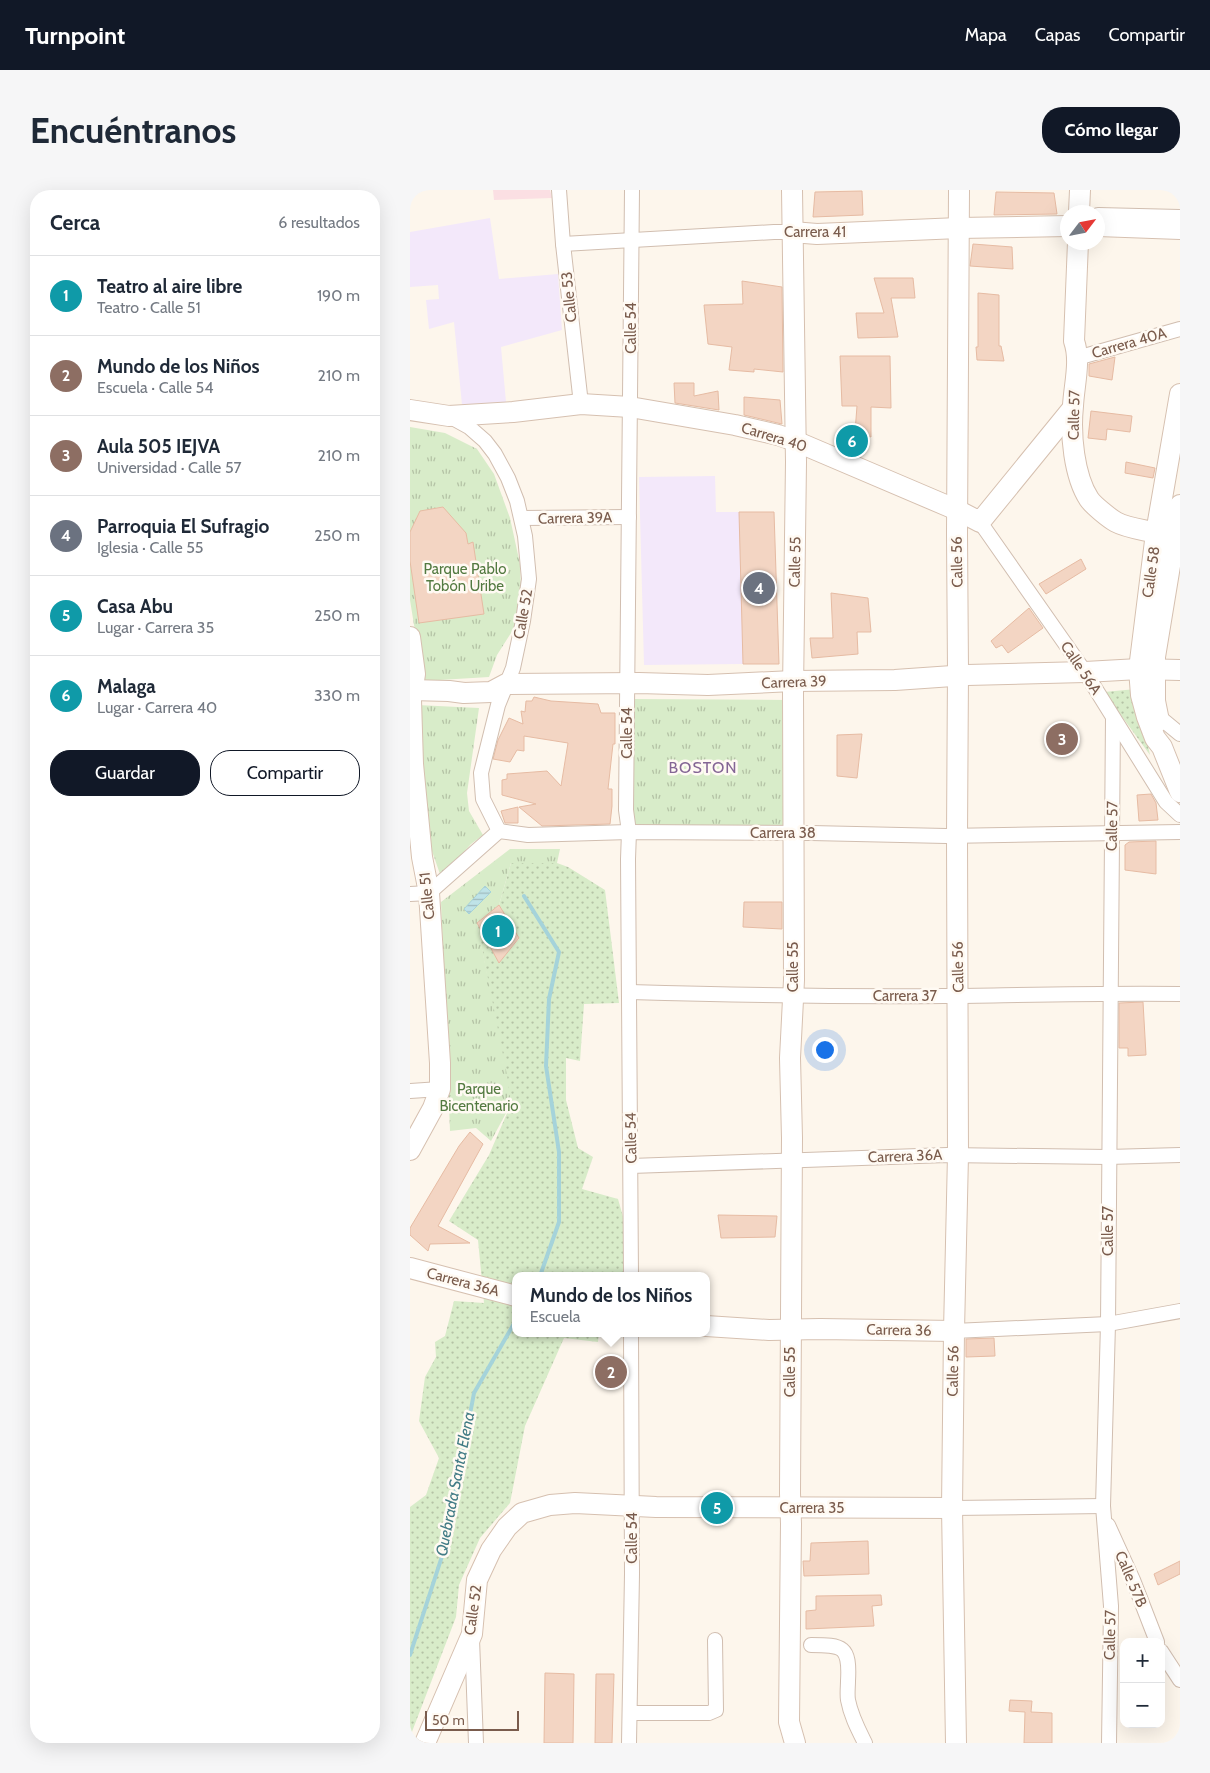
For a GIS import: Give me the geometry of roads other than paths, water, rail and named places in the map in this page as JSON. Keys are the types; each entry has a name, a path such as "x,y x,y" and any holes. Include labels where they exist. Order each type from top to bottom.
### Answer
{"street":[{"name":"Calle 53","path":"559,190 563,244 581,404"},
{"name":"Calle 54","path":"631,1272 629,832 626,810 632,190"},
{"name":"Calle 55","path":"792,190 795,441 792,833 793,995 790,1058 792,1160 790,1330 791,1508 788,1722 795,1743"},
{"name":"Calle 56","path":"956,1743 952,1508 958,1155 957,510 959,190"},
{"path":"1079,205 1080,190"},
{"path":"1089,205 1090,190"},
{"path":"1105,215 1180,217"},
{"name":"Carrera 41","path":"563,244 774,232 817,234 1060,226"},
{"path":"1105,226 1180,229"},
{"name":"Calle 57","path":"1078,250 1074,341 1077,355 1072,409 1074,458 1090,500 1117,522 1170,535"},
{"name":"Calle 57","path":"1077,355 1083,343 1087,250"},
{"name":"Carrera 40A","path":"1077,355 1180,329"},
{"name":"Calle 58","path":"1162,747 1155,738 1146,717 1141,695 1147,669 1155,657 1170,535 1180,394"},
{"name":"Carrera 40","path":"410,410 449,416 513,412 581,404 630,407 735,426 778,435 795,441 957,510 980,522"},
{"path":"980,522 1072,409"},
{"name":"Calle 52","path":"449,416 469,427 496,454 508,478 522,518 529,579 513,668 498,705 481,773 483,799 499,831"},
{"name":"Calle 58","path":"1170,535 1180,505"},
{"name":"Carrera 39A","path":"522,518 629,517"},
{"name":"Calle 56A","path":"980,522 1085,672 1166,802 1180,815"},
{"name":"Calle 51","path":"410,637 415,674 411,690 411,700 413,764 422,857 420,893 440,1064 440,1089 433,1108 410,1150"},
{"name":"Calle 58","path":"1147,669 1155,696 1162,747 1180,792"},
{"name":"Carrera 39","path":"411,690 449,691 464,694 491,692 506,684 627,683 708,685 794,681 895,680 958,675 1147,669 1180,670"},
{"path":"1158,716 1180,734"},
{"name":"Calle 57","path":"1109,1743 1111,1606 1104,1511 1108,1324 1113,718"},
{"path":"420,893 499,831"},
{"name":"Carrera 38","path":"499,831 528,835 629,832 957,836 1180,832"},
{"name":"Carrera 37","path":"630,992 958,996 1110,993 1180,994"},
{"path":"410,1090 440,1089"},
{"name":"Carrera 36A","path":"631,1166 958,1155 1108,1157 1180,1155"},
{"name":"Carrera 36A","path":"410,1268 512,1295"},
{"name":"Carrera 36","path":"710,1326 790,1330 954,1331 1108,1324 1180,1311"},
{"name":"Calle 54","path":"629,1743 632,1506 631,1337"},
{"name":"Carrera 35","path":"522,1513 550,1504 575,1503 632,1506 1104,1511"},
{"name":"Calle 57B","path":"1104,1511 1156,1638"},
{"name":"Calle 52","path":"425,1743 472,1634 477,1580 496,1542 506,1527 522,1513"},
{"path":"472,1634 476,1743"},
{"path":"630,1713 709,1713 716,1710 715,1640"},
{"path":"811,1645 839,1647 848,1657 847,1698 851,1715 865,1743"},
{"path":"1165,1657 1180,1680"}],"water":[{"path":"485,886 491,892 469,914 464,909"}],"waterway":[{"name":"Quebrada Santa Elena","path":"524,896 559,952 549,999 546,1066 559,1152 559,1222 541,1272"},
{"name":"Quebrada Santa Elena","path":"410,1655 445,1547 474,1393 512,1327"}],"place":[{"name":"Malaga","path":"852,441"},
{"name":"Parroquia El Sufragio","path":"759,588"},
{"name":"Aula 505 IEJVA","path":"1062,739"},
{"name":"Teatro al aire libre","path":"498,931"},
{"name":"Mundo de los Niños","path":"611,1372"},
{"name":"Casa Abu","path":"717,1508"}],"district":[{"name":"BOSTON","path":"703,767"}],"park label":[{"name":"Parque Pablo Tobón Uribe","path":"465,578"},
{"name":"Parque Bicentenario","path":"479,1098"}]}
